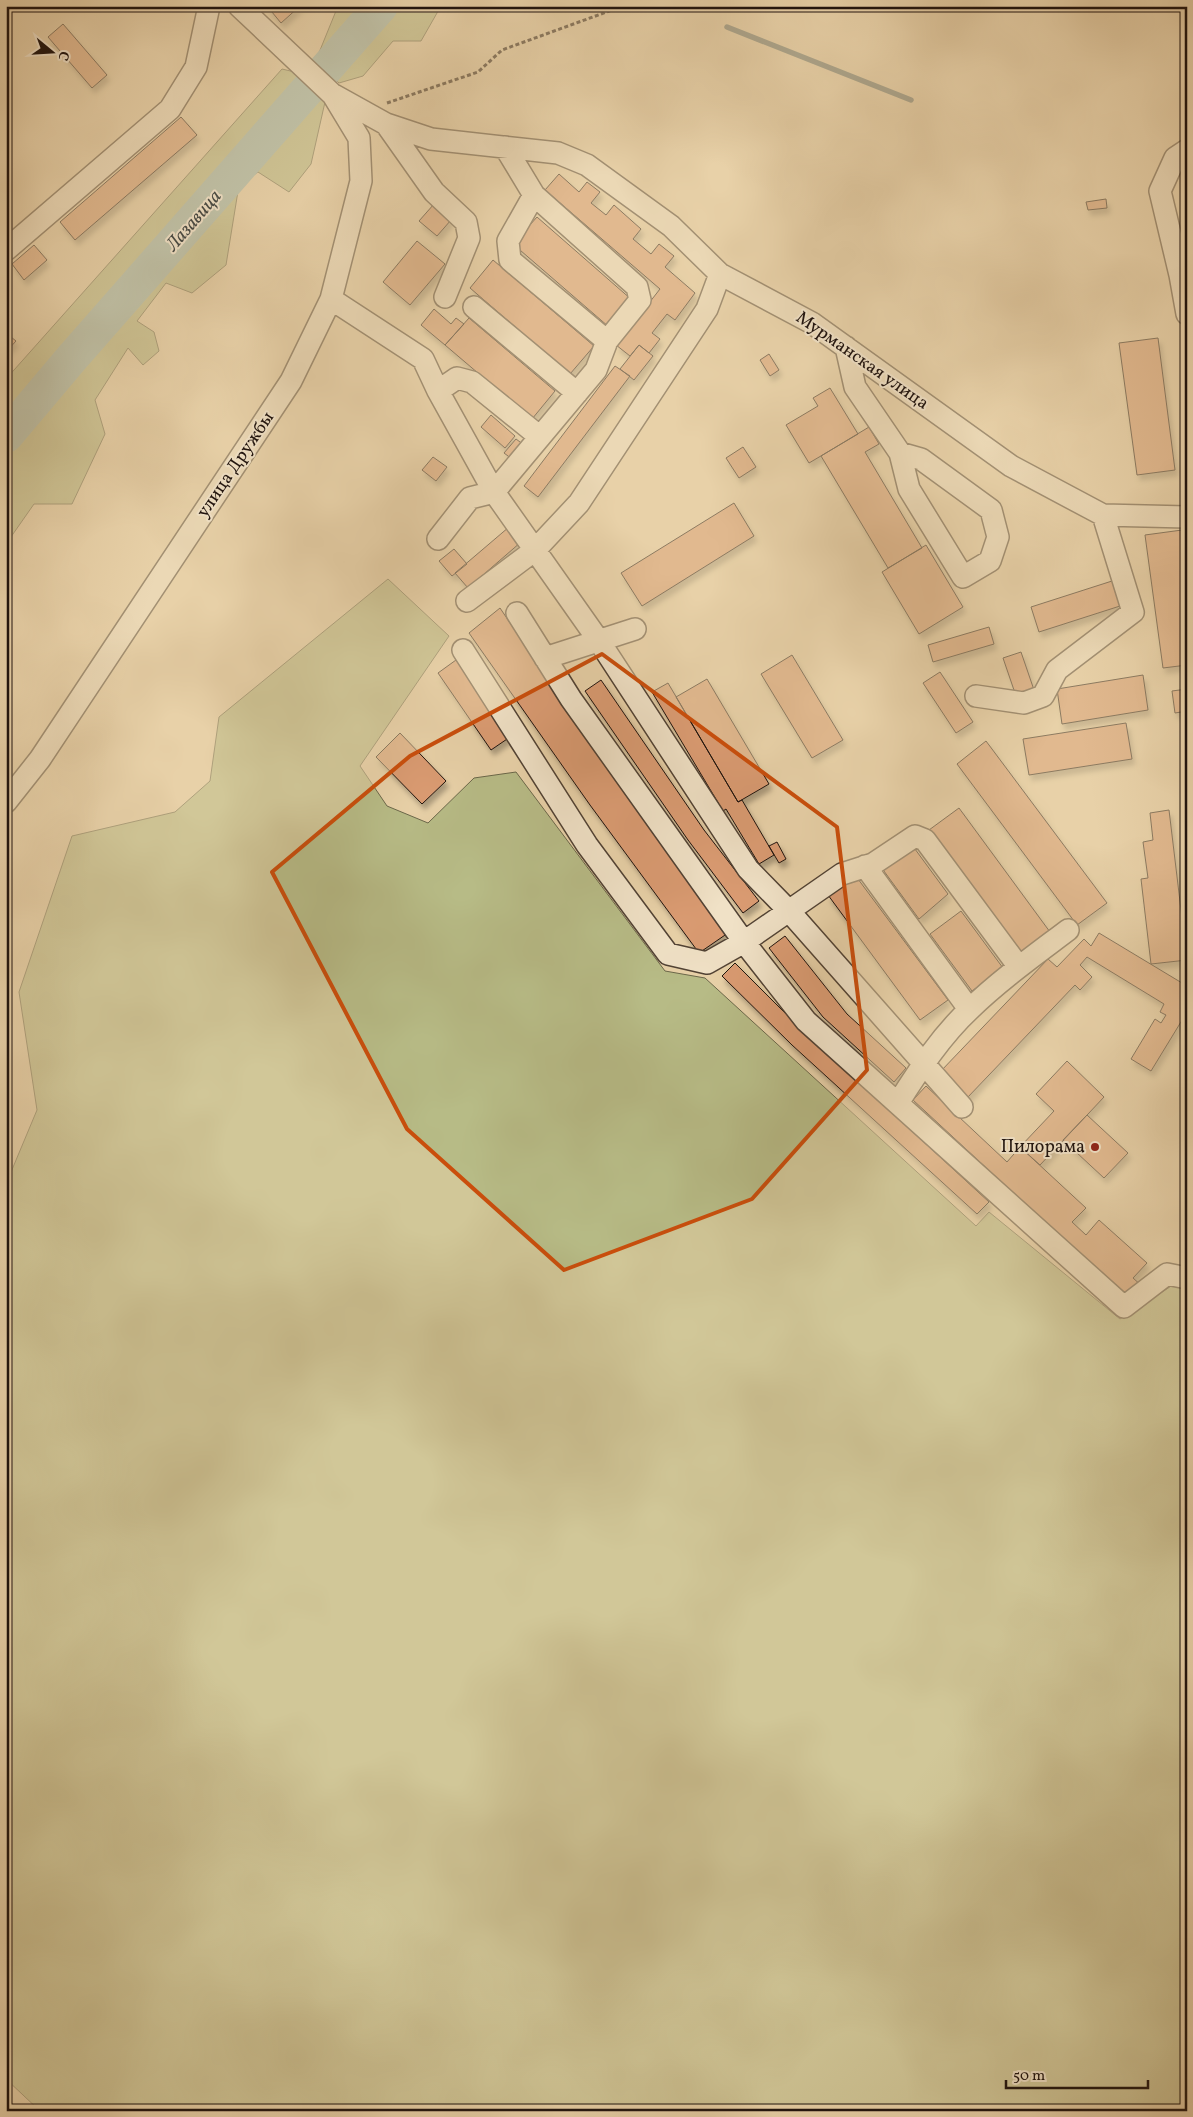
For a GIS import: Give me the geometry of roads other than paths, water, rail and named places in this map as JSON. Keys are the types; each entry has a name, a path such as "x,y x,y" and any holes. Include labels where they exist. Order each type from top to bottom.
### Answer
{"street":[{"path":"6,250 170,109 196,67 209,6"},
{"name":"Мурманская улица","path":"238,6 332,94 384,115 431,139 558,153 587,165 671,226 720,274 812,322 1012,466 1103,515"},
{"name":"улица Дружбы","path":"6,802 40,759 291,381 331,299 361,181 359,138 332,94"},
{"path":"384,115 434,192 466,222 469,238 445,297"},
{"path":"438,539 470,498 494,492 596,370 607,341 640,300 637,287 534,195 505,147"},
{"path":"1187,150 1175,158 1160,191 1187,314"},
{"path":"534,195 508,241 510,260 607,341"},
{"path":"467,601 534,550 579,503 707,309 720,274"},
{"path":"331,299 423,359 438,391 494,492 599,641 748,868 789,911 962,1106"},
{"path":"474,307 577,393"},
{"path":"846,347 855,387 900,453 910,489 963,576 990,561 998,537 991,510 921,459 900,453"},
{"path":"438,391 457,378 472,382 540,437"},
{"path":"976,696 1024,703 1043,696 1057,670 1133,612 1103,515 1187,517"},
{"path":"517,613 571,699 744,942 806,1021 1124,1307 1167,1274 1187,1278"},
{"path":"545,658 635,629"},
{"path":"463,650 587,844 668,954 707,963 744,942 842,874 873,864 916,836 925,840 1019,967"},
{"path":"865,866 969,1009"},
{"path":"898,1103 923,1063 969,1009 1019,967 1068,930"}],"waterway":[{"name":"Лазавица","path":"6,436 71,359 381,6"},
{"path":"727,27 911,100"}],"place":[{"name":"Пилорама","path":"1095,1147"}]}
